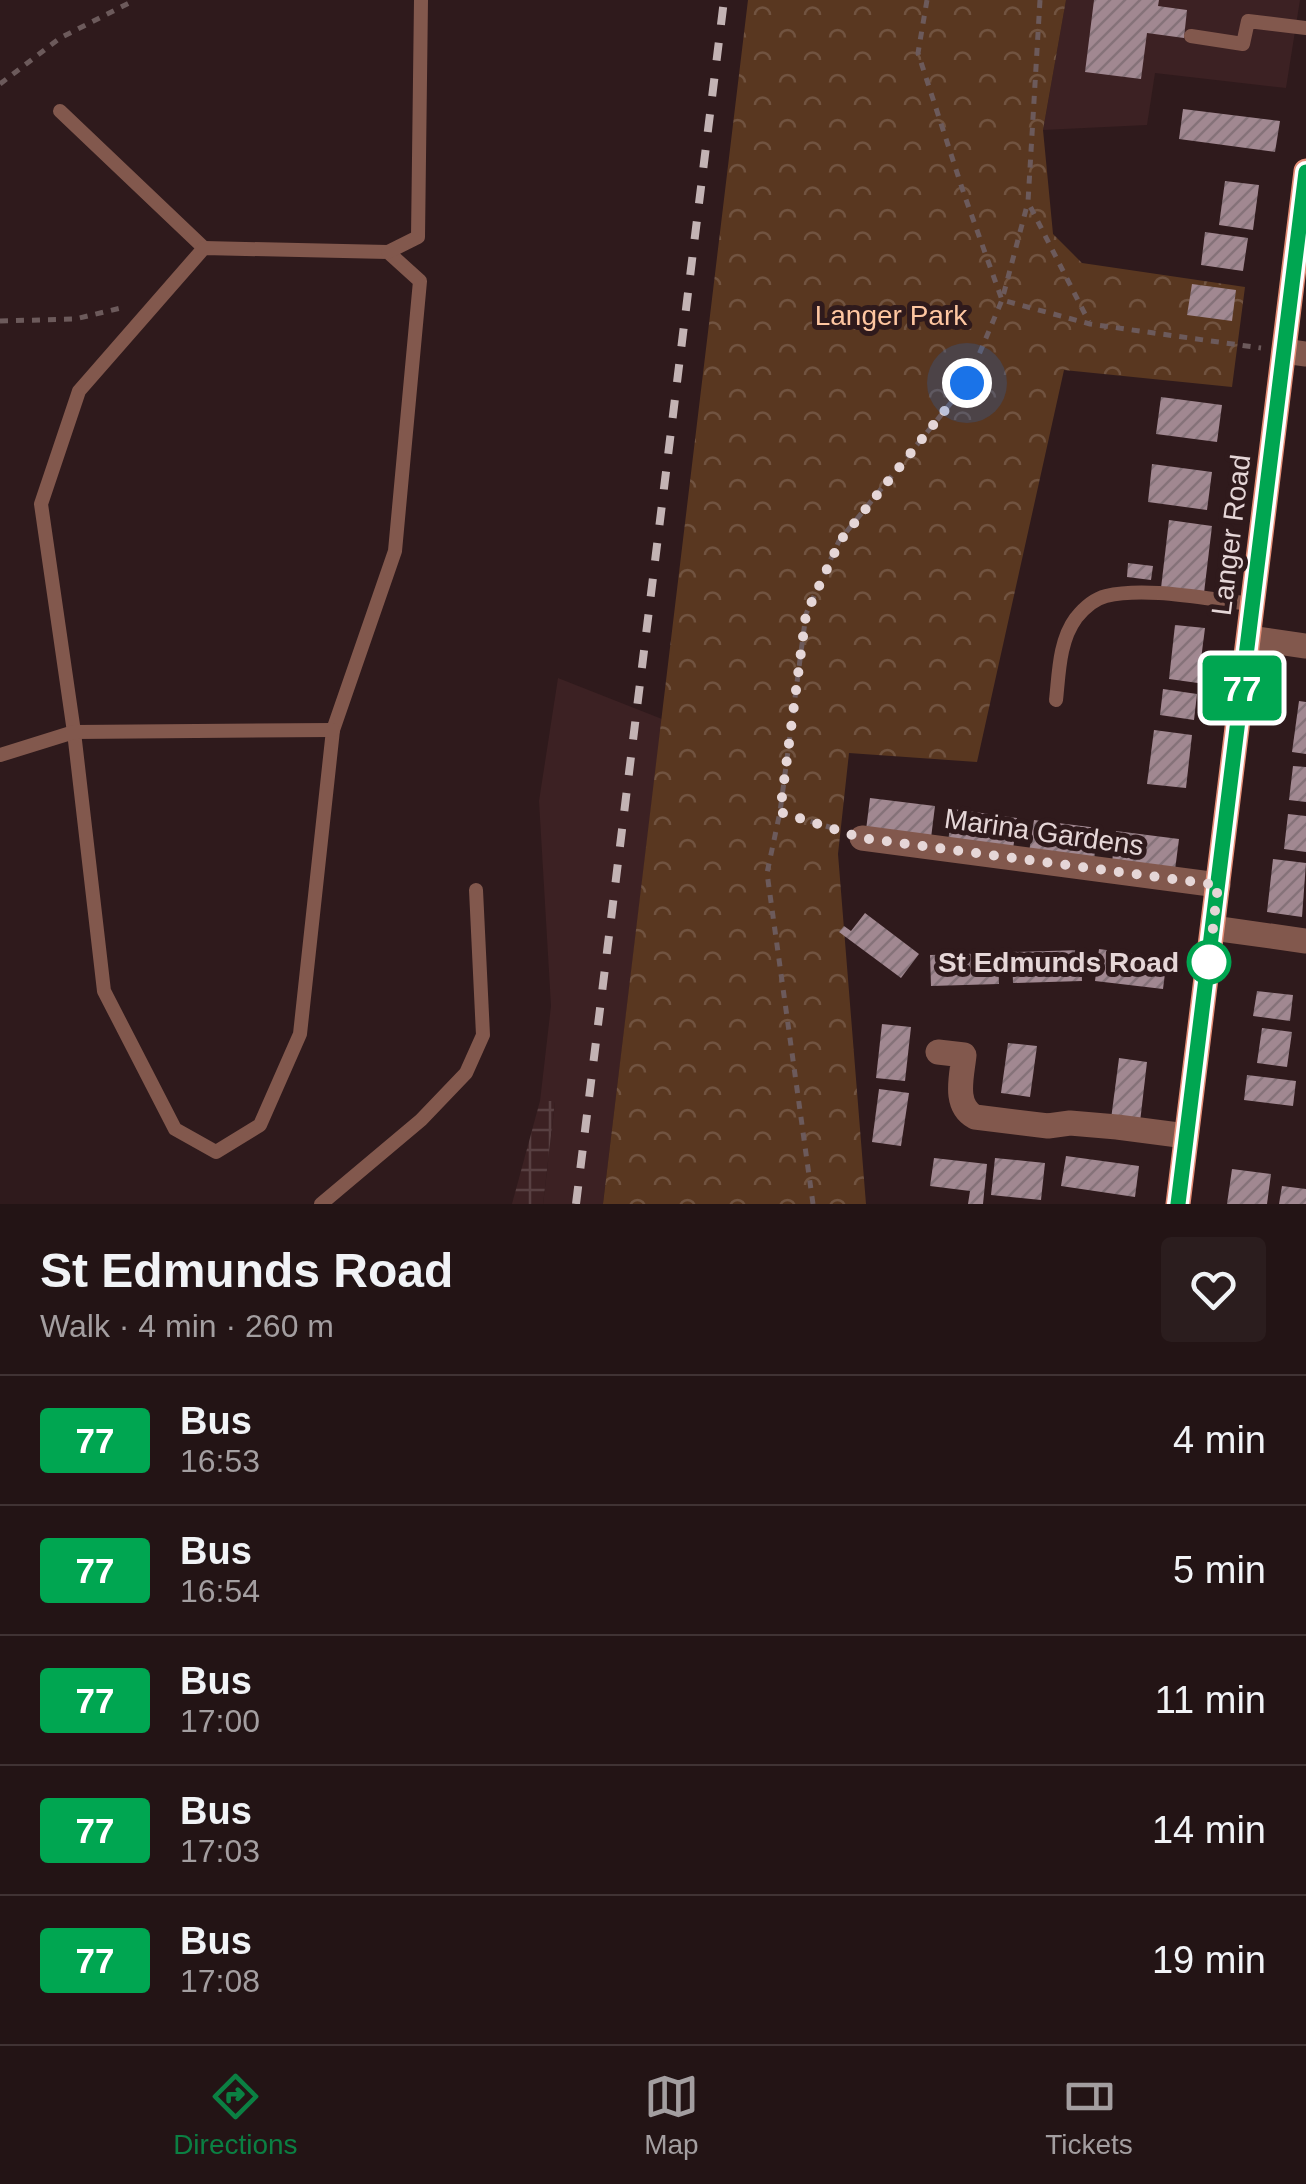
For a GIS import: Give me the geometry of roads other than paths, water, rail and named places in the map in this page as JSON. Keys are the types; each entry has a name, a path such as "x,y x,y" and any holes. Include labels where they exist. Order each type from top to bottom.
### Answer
{"main road":[{"name":"Langer Road","path":"1178,1204 1252,604 1295,352 1306,171"}],"street":[{"path":"1248,638 1306,646"},
{"name":"Marina Gardens","path":"862,838 1218,885"},
{"path":"1213,928 1306,941"},
{"path":"938,1052 964,1055 962,1102 975,1118 1048,1126 1070,1123 1117,1127 1186,1136"}],"lane":[{"path":"60,111 204,248 388,252 418,238 421,0"},
{"path":"1191,36 1243,44 1248,21 1306,28"},
{"path":"204,248 78,391 40,504 74,732 104,991 175,1129 216,1152 260,1125 300,1034 333,730 395,552 420,280 388,252"},
{"path":"1056,700 1062,648 1074,620 1091,602 1108,596 1153,594 1252,604"},
{"path":"0,755 74,732 333,730"},
{"path":"321,1204 420,1120 466,1073 483,1035 476,890"}],"railway":[{"path":"576,1204 724,0"}],"place":[{"name":"St Edmunds Road","path":"1209,962"}],"park label":[{"name":"Langer Park","path":"891,315"}]}
